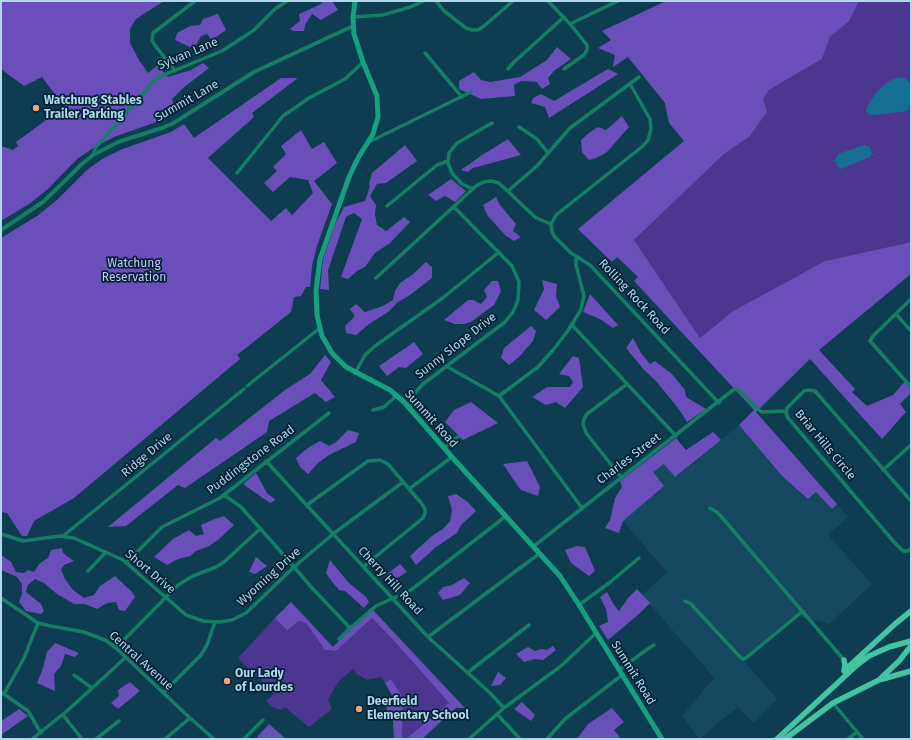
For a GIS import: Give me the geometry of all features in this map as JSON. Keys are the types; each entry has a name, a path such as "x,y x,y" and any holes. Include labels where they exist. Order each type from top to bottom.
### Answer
{"highway":[{"path":"821,698 855,661 911,611"},
{"path":"777,739 857,665 869,656 889,647 911,642"},
{"path":"879,680 896,664 911,646"},
{"path":"844,660 850,662 855,661"},
{"path":"844,660 846,668 844,672"},
{"path":"785,739 833,703 879,680 911,671"}],"main road":[{"name":"Summit Road","path":"356,1 353,17 355,41 375,89 378,103 377,122 369,142 351,171 322,251 318,268 316,291 320,328 327,345 332,353 346,367 397,395 410,408 452,458 560,576 621,672 661,739"}],"street":[{"path":"175,71 154,44 152,40 153,33 194,1"},
{"name":"Sylvan Lane","path":"93,155 96,147 156,79 216,55 228,48 254,30 281,2 287,1"},
{"path":"353,17 383,15 405,9 424,1"},
{"path":"436,1 444,11 466,28 472,30 478,30 484,26 513,1"},
{"path":"548,1 587,44 587,50 580,58 564,69"},
{"path":"570,24 618,1"},
{"path":"508,69 564,17"},
{"name":"Summit Lane","path":"1,230 43,202 93,155 118,142 172,124 254,72 353,26"},
{"path":"425,53 462,97"},
{"path":"237,173 283,116 309,98 345,79 363,62"},
{"path":"508,191 536,166 570,128 639,77"},
{"path":"376,278 473,189 483,182 491,181 499,183 536,218 551,224 556,215 648,140 651,129 650,119 630,84"},
{"path":"369,142 471,92"},
{"path":"473,189 457,179 450,170 448,161 449,153 454,146 492,123"},
{"path":"519,127 537,139 548,153"},
{"path":"387,206 436,165 448,161"},
{"name":"Sunny Slope Drive","path":"410,408 412,398 420,387 505,322 515,308 519,291 518,278 512,266 454,207"},
{"name":"Rolling Rock Road","path":"551,224 554,237 576,256 590,265 719,402"},
{"path":"355,373 365,356 375,346 444,297 499,252"},
{"path":"499,396 538,366 553,350 572,325 581,309 584,296 576,265 576,256"},
{"path":"911,299 870,339 871,343 911,387"},
{"path":"896,314 911,331"},
{"path":"572,325 676,436"},
{"name":"Ridge Drive","path":"63,536 320,328"},
{"path":"446,366 499,396 582,508"},
{"path":"621,477 586,433 583,424 587,414 627,384"},
{"name":"Charles Street","path":"534,546 733,390 737,389 762,412 786,411"},
{"name":"Briar Hills Circle","path":"911,501 815,391 804,391 789,405 786,411 788,418 894,542 904,551 908,551 911,548"},
{"path":"373,410 384,406 397,395"},
{"name":"Puddingstone Road","path":"126,563 162,527 224,495 329,413"},
{"path":"444,448 458,437"},
{"path":"883,470 911,445"},
{"path":"409,489 452,458"},
{"path":"307,505 365,462 380,460 385,462 424,506 424,516 363,567"},
{"name":"Cherry Hill Road","path":"266,461 428,637 489,692 504,708"},
{"name":"Wyoming Drive","path":"215,622 232,620 246,613 294,567 333,534 403,482"},
{"path":"224,495 241,507 312,589 350,628"},
{"path":"710,508 717,512 725,521 844,660"},
{"path":"339,639 376,606 411,590 506,516"},
{"path":"116,648 165,597 185,580 224,562 260,528"},
{"name":"Short Drive","path":"1,534 23,541 63,536 74,538 106,552 126,563 186,615 203,621 215,622"},
{"path":"88,571 106,552"},
{"path":"428,637 540,553"},
{"path":"579,605 609,584 640,558"},
{"name":"Central Avenue","path":"1,598 38,623 91,634 105,640 116,648 125,658 214,739"},
{"path":"685,601 691,604 740,657 743,658 746,658 803,612"},
{"path":"163,693 200,655 207,645 215,622"},
{"path":"38,623 24,658 2,693 28,711 41,733"},
{"path":"467,673 529,624"},
{"path":"469,739 498,715 504,708 561,666 596,633"},
{"path":"547,739 565,719 654,645"},
{"path":"32,739 41,733 125,658"},
{"path":"74,675 92,688"},
{"path":"833,703 863,739"},
{"path":"62,714 82,739"},
{"path":"498,715 520,739"},
{"path":"165,739 190,718"},
{"path":"244,739 263,720"},
{"path":"96,739 119,721"},
{"path":"848,739 856,732"}],"shaded area":[{"path":"859,1 911,1 911,242 825,261 733,311 700,338 634,240 724,154 749,137 763,99 769,90 822,59 830,37 849,21"},
{"path":"896,78 905,78 911,84 911,103 907,111 870,115 866,111 867,107 877,91 889,81"},
{"path":"864,145 870,147 872,154 875,156 871,154 870,157 841,169 835,161 831,161 835,160 838,154"},
{"path":"739,425 782,476 808,499 816,492 832,508 837,504 848,517 828,535 872,584 829,624 797,616 744,661 777,699 753,723 738,707 699,739 682,716 714,678 642,595 667,572 623,521 664,486 653,472 664,463 676,477"},
{"path":"275,618 287,629 300,621 306,623 325,650 336,651 372,618 449,703 406,739 402,739 402,696 391,679 385,683 381,677 367,680 357,674 353,669 338,682 328,700 332,709 309,727 285,707 281,710 272,707 266,701 274,694 238,658"}],"green space":[{"path":"1,1 164,1 136,19 130,29 130,43 139,60 148,73 158,65 168,77 191,70 203,63 209,68 183,88 172,99 176,112 165,119 114,137 95,147 77,159 48,189 29,204 1,221 1,146 13,150 18,146 16,142 64,107 42,77 24,86 1,69"},
{"path":"324,1 332,1 338,10 321,20 312,14 305,25 304,31 293,31 290,29 300,21 299,14 319,5"},
{"path":"666,1 859,1 849,21 830,37 822,59 769,90 763,99 767,112 749,137 724,154 634,240 700,338 733,311 825,261 911,242 911,274 819,350 855,389 852,392 867,406 893,395 906,380 911,386 911,393 900,404 906,412 882,439 810,359 756,412 837,504 832,509 816,492 808,499 782,476 739,425 754,410 634,281 638,277 617,257 612,262 578,229 684,141 669,123 665,103 628,57 613,67 615,55 598,48 611,40 602,31"},
{"path":"218,14 226,30 216,37 211,39 207,34 201,36 197,44 190,47 175,40 177,33 190,26 200,25 203,19"},
{"path":"557,47 571,59 555,70 548,78 550,84 542,89 537,82 521,81 514,85 515,96 481,99 459,89 459,81 474,72 481,80 490,82 520,77 547,60"},
{"path":"608,69 618,74 549,118 545,107 531,103 533,98 541,94 554,101"},
{"name":"Watchung Reservation","path":"281,78 298,78 252,113 254,117 208,158 271,221 286,208 292,215 313,193 308,180 290,177 273,192 264,183 277,171 273,167 286,154 281,146 301,130 312,149 324,142 337,163 314,181 332,204 317,246 312,266 310,287 306,287 301,296 294,297 291,312 237,355 240,359 74,498 34,521 27,536 22,536 7,513 1,512 1,238 37,216 57,200 87,170 102,159 120,150 171,132 184,124 194,138"},
{"path":"622,116 629,127 606,153 589,160 582,152 581,140 598,127 606,130"},
{"path":"508,139 521,155 473,168 468,172 461,170 482,155"},
{"path":"405,145 417,161 386,183 377,184 370,196 376,205 375,215 377,225 386,231 404,217 410,222 390,243 375,253 365,267 357,271 348,279 341,277 362,219 354,213 346,217 328,270 329,290 320,289 323,259 336,222 344,207 365,201 370,186 369,184 372,173"},
{"path":"451,179 466,191 455,202 445,196 436,201 428,195"},
{"path":"496,197 500,205 516,224 513,231 521,237 514,241 505,235 487,215 483,205"},
{"path":"426,262 432,267 432,278 356,335 346,333 345,326 355,316 350,309 356,304 365,312 383,306 393,300 395,291 400,283 412,275"},
{"path":"542,280 557,284 556,296 560,307 546,320 534,310 544,289"},
{"path":"492,281 498,281 501,291 494,305 471,322 455,324 444,320 468,300 473,300 481,304 487,297 484,290"},
{"path":"590,294 618,325 613,328 600,319 583,312"},
{"path":"531,326 536,331 533,341 519,357 509,365 501,358 504,348"},
{"path":"633,338 641,353 650,364 655,361 672,374 685,390 686,397 706,409 687,422 678,408 656,381 644,370 626,348"},
{"path":"414,342 423,354 406,368 399,367 387,376 379,366"},
{"path":"325,355 331,362 321,380 335,397 326,402 315,393 269,421 267,432 185,488 178,485 126,526 108,527 216,438 220,441 285,390 310,374"},
{"path":"573,356 579,358 583,387 565,408 556,402 546,405 532,397 547,387 570,387 573,382 569,376 559,374"},
{"path":"471,402 498,423 463,440 445,422 454,410"},
{"path":"348,430 359,433 356,442 329,455 318,463 308,474 300,467 296,458 305,450 320,441 329,446 336,442"},
{"path":"713,432 721,440 675,477 664,464 653,472 664,486 623,521 619,533 605,528 610,520 615,498 622,487 620,481 676,438 686,450"},
{"path":"527,461 540,487 538,496 521,490 503,464"},
{"path":"256,473 267,493 276,500 270,503 243,484"},
{"path":"456,494 468,502 476,511 461,525 457,533 436,547 416,565 410,556 433,535 443,529 450,521 452,510 448,496"},
{"path":"224,516 234,525 209,546 196,551 190,556 178,559 167,565 154,557 173,539 189,530 196,536 204,534 201,525"},
{"path":"577,546 585,547 595,571 589,576 571,563 565,550"},
{"path":"62,548 63,553 74,561 64,565 61,570 65,579 73,590 84,598 94,595 100,586 115,576 132,592 135,597 125,611 119,610 116,602 107,603 97,609 85,604 74,604 57,594 44,583 35,579 28,585 26,592 41,604 44,611 41,614 26,611 19,602 22,594 22,584 17,577 1,570 1,555 11,562 16,572 24,573 28,570 34,572 40,563 48,558 51,550"},
{"path":"256,557 267,566 255,574 249,572"},
{"path":"330,560 348,582 366,597 369,602 364,608 345,591 339,590 330,579 326,573"},
{"path":"400,564 407,572 392,581 386,575"},
{"path":"464,578 470,583 460,595 443,600 438,593 443,587 452,585"},
{"path":"637,589 650,603 608,640 599,626 608,622 606,609 600,597 607,592 619,611 628,598"},
{"path":"291,602 333,647 371,608 465,708 456,708 422,739 406,739 449,703 372,618 336,651 325,650 306,623 299,621 287,630 275,618"},
{"path":"55,643 79,653 75,657 65,654 61,666 54,674 55,691 37,683 47,652"},
{"path":"553,646 556,650 543,660 535,659 524,662 516,654 528,647 535,651 541,649 547,650"},
{"path":"498,672 506,678 500,685 491,686"},
{"path":"391,679 402,696 402,739 394,739 393,719 389,721 386,705 394,699 385,683"},
{"path":"130,682 140,691 118,709 111,703 119,696 118,690"},
{"path":"522,702 535,715 531,721 514,709"},
{"path":"612,708 624,722 614,730 621,739 577,739 588,724"},
{"path":"19,709 28,716 1,735 1,718 3,720"},
{"path":"269,724 286,739 259,739 257,737"}],"place":[{"name":"Watchung Stables Trailer Parking","path":"36,108"},
{"name":"Our Lady of Lourdes","path":"227,681"},
{"name":"Deerfield Elementary School","path":"359,709"}]}
